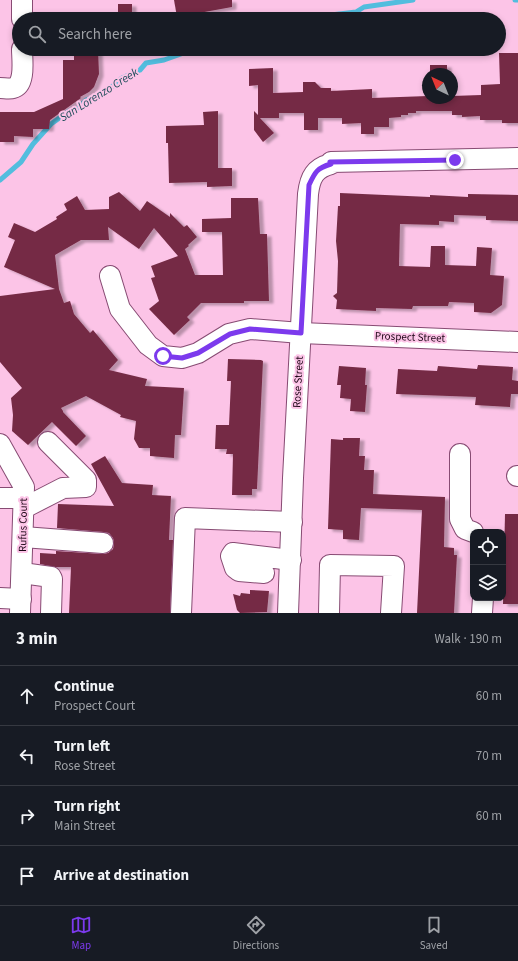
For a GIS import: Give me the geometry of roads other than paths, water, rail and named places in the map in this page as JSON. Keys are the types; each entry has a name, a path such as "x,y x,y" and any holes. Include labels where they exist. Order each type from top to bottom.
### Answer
{"street":[{"path":"22,0 22,12"},
{"path":"0,88 13,88 20,83 22,77 22,56"},
{"name":"Rose Street","path":"288,613 309,185 313,175 318,169 331,164 330,162 518,158"},
{"name":"Prospect Street","path":"110,276 120,309 148,344 163,356 182,358 198,353 230,334 250,329 301,333 518,342"},
{"path":"0,498 24,503 63,488 86,487 86,480 48,442"},
{"name":"Rufus Court","path":"3,453 24,487 21,606"},
{"path":"460,454 460,519 466,529 470,531"},
{"path":"181,613 185,518 292,522"},
{"path":"23,537 103,543"},
{"path":"264,573 239,570 235,568 231,556 233,553 291,560"},
{"path":"329,613 330,565 394,566 391,613"},
{"path":"22,573 51,577 51,613"},
{"path":"0,598 21,606"},
{"path":"482,613 483,601"}],"waterway":[{"name":"San Lorenzo Creek","path":"356,12 364,7 413,0"},
{"name":"San Lorenzo Creek","path":"0,180 21,162 33,144 51,124 69,111 78,108 86,100 106,92 122,78 140,70 146,63 164,60 175,56"}]}
